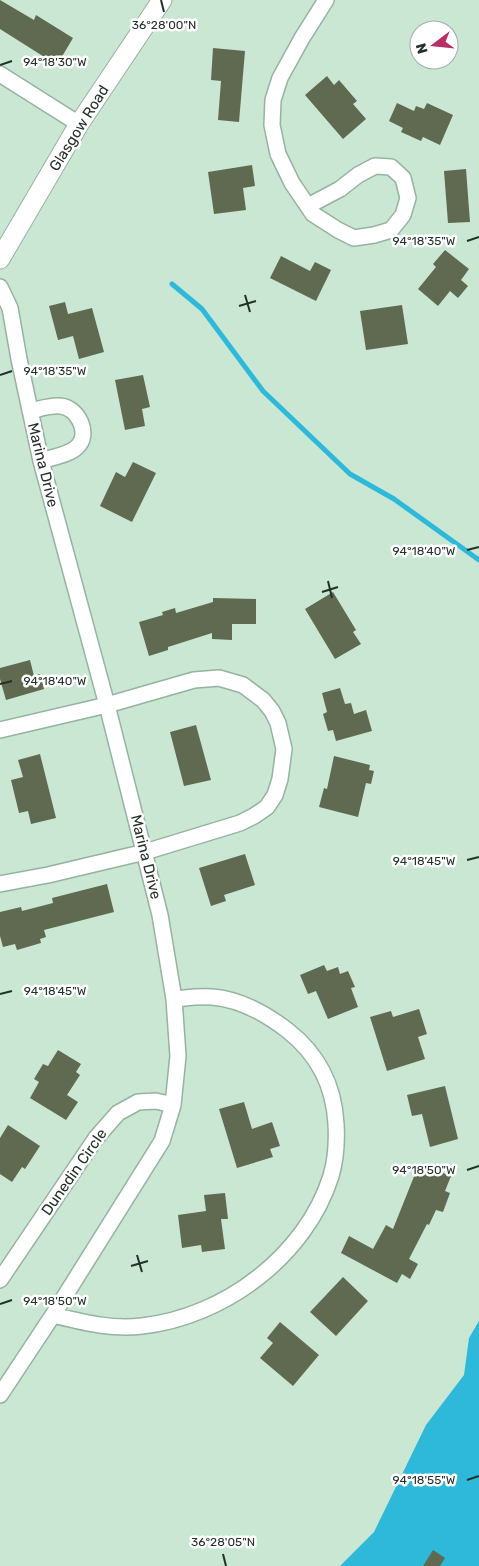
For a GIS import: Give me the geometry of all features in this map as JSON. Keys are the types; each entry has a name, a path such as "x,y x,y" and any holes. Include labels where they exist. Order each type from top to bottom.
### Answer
{"street":[{"name":"Glasgow Road","path":"0,259 78,124 162,0"},
{"path":"308,206 340,189 358,175 375,166 390,167 403,178 408,198 404,215 392,230 354,238 313,214 292,183 278,154 272,125 273,100 280,78 326,0"},
{"path":"0,74 78,124"},
{"name":"Marina Drive","path":"0,287 10,308 41,461 107,705 160,915 174,999 178,1056 173,1105 162,1140 53,1315 0,1394"},
{"path":"30,411 60,406 79,416 82,428 82,439 78,446 70,452 41,461"},
{"path":"0,730 107,705 194,680 219,678 243,685 263,700 272,711 278,723 284,749 283,765 275,795 268,807 240,823 145,852 0,884"},
{"path":"53,1315 110,1327 142,1326 176,1320 210,1308 242,1289 297,1240 318,1209 331,1176 337,1144 335,1114 330,1085 317,1061 299,1039 276,1022 231,1000 211,997 174,999"},
{"name":"Dunedin Circle","path":"0,1280 96,1138 118,1114 138,1102 156,1101 173,1105"}],"water":[{"path":"479,1321 479,1566 340,1566 374,1532 426,1425 464,1375 469,1338"}],"building":[{"path":"0,0 34,20 36,15 73,38 57,65 0,29"},
{"path":"213,48 245,51 239,122 218,120 221,81 211,80"},
{"path":"327,76 334,85 339,80 357,101 353,104 366,119 343,139 305,95"},
{"path":"397,103 414,111 416,106 424,109 427,103 453,115 440,145 423,137 421,141 401,132 403,128 389,121"},
{"path":"252,165 255,186 243,188 246,210 214,214 208,172"},
{"path":"466,169 470,222 448,223 444,171"},
{"path":"445,250 469,269 461,280 468,286 458,298 450,291 438,306 418,289 436,267 433,264"},
{"path":"281,256 310,271 315,262 331,270 316,301 270,278"},
{"path":"65,302 68,314 92,308 104,352 79,359 73,336 58,340 49,306"},
{"path":"402,305 408,344 366,350 360,311"},
{"path":"143,375 150,407 142,409 145,426 125,430 115,380"},
{"path":"133,462 156,473 132,522 100,506 116,472 125,477"},
{"path":"333,592 356,630 353,632 361,644 335,659 305,609"},
{"path":"213,598 256,599 256,624 232,624 232,640 212,639 212,633 168,647 168,650 149,656 139,622 163,615 162,612 175,608 176,613 213,602"},
{"path":"30,660 34,676 40,674 44,689 6,700 0,679 0,668"},
{"path":"340,688 345,704 351,703 354,714 366,710 372,731 336,741 333,730 328,731 323,714 327,712 322,693"},
{"path":"196,725 211,780 184,786 170,732"},
{"path":"40,754 56,818 31,824 28,811 19,813 11,780 23,777 18,760"},
{"path":"334,756 370,765 369,770 374,771 371,784 366,783 358,817 319,807 324,788 327,789"},
{"path":"245,854 255,885 224,895 226,901 211,906 199,868"},
{"path":"107,884 114,912 44,930 46,937 40,939 41,943 17,950 15,944 3,947 0,936 0,912 21,907 22,911 53,903 52,898"},
{"path":"324,965 327,971 338,967 340,974 348,971 355,987 351,988 358,1007 328,1019 316,991 308,994 300,975"},
{"path":"419,1009 427,1034 418,1037 425,1059 387,1071 370,1017 391,1011 393,1017"},
{"path":"58,1050 81,1064 76,1072 80,1075 67,1095 78,1102 66,1120 30,1098 39,1082 34,1079 43,1064 48,1066"},
{"path":"445,1086 458,1139 430,1147 422,1114 412,1116 407,1095"},
{"path":"244,1102 252,1129 272,1122 280,1146 270,1149 273,1157 237,1168 219,1109"},
{"path":"8,1125 40,1146 25,1169 22,1167 12,1182 0,1174 0,1138"},
{"path":"419,1164 451,1176 445,1191 450,1193 443,1212 436,1210 409,1259 418,1264 410,1279 402,1274 397,1283 341,1253 349,1236 373,1249 386,1225 393,1229"},
{"path":"225,1193 228,1219 221,1219 225,1249 202,1252 201,1245 182,1248 178,1215 206,1211 204,1195"},
{"path":"343,1277 368,1301 336,1336 310,1312"},
{"path":"280,1322 319,1355 293,1386 260,1358 273,1343 267,1338"},
{"path":"433,1550 445,1558 440,1566 423,1566"}],"waterway":[{"path":"172,284 202,309 263,391 350,474 394,499 479,560"}]}
